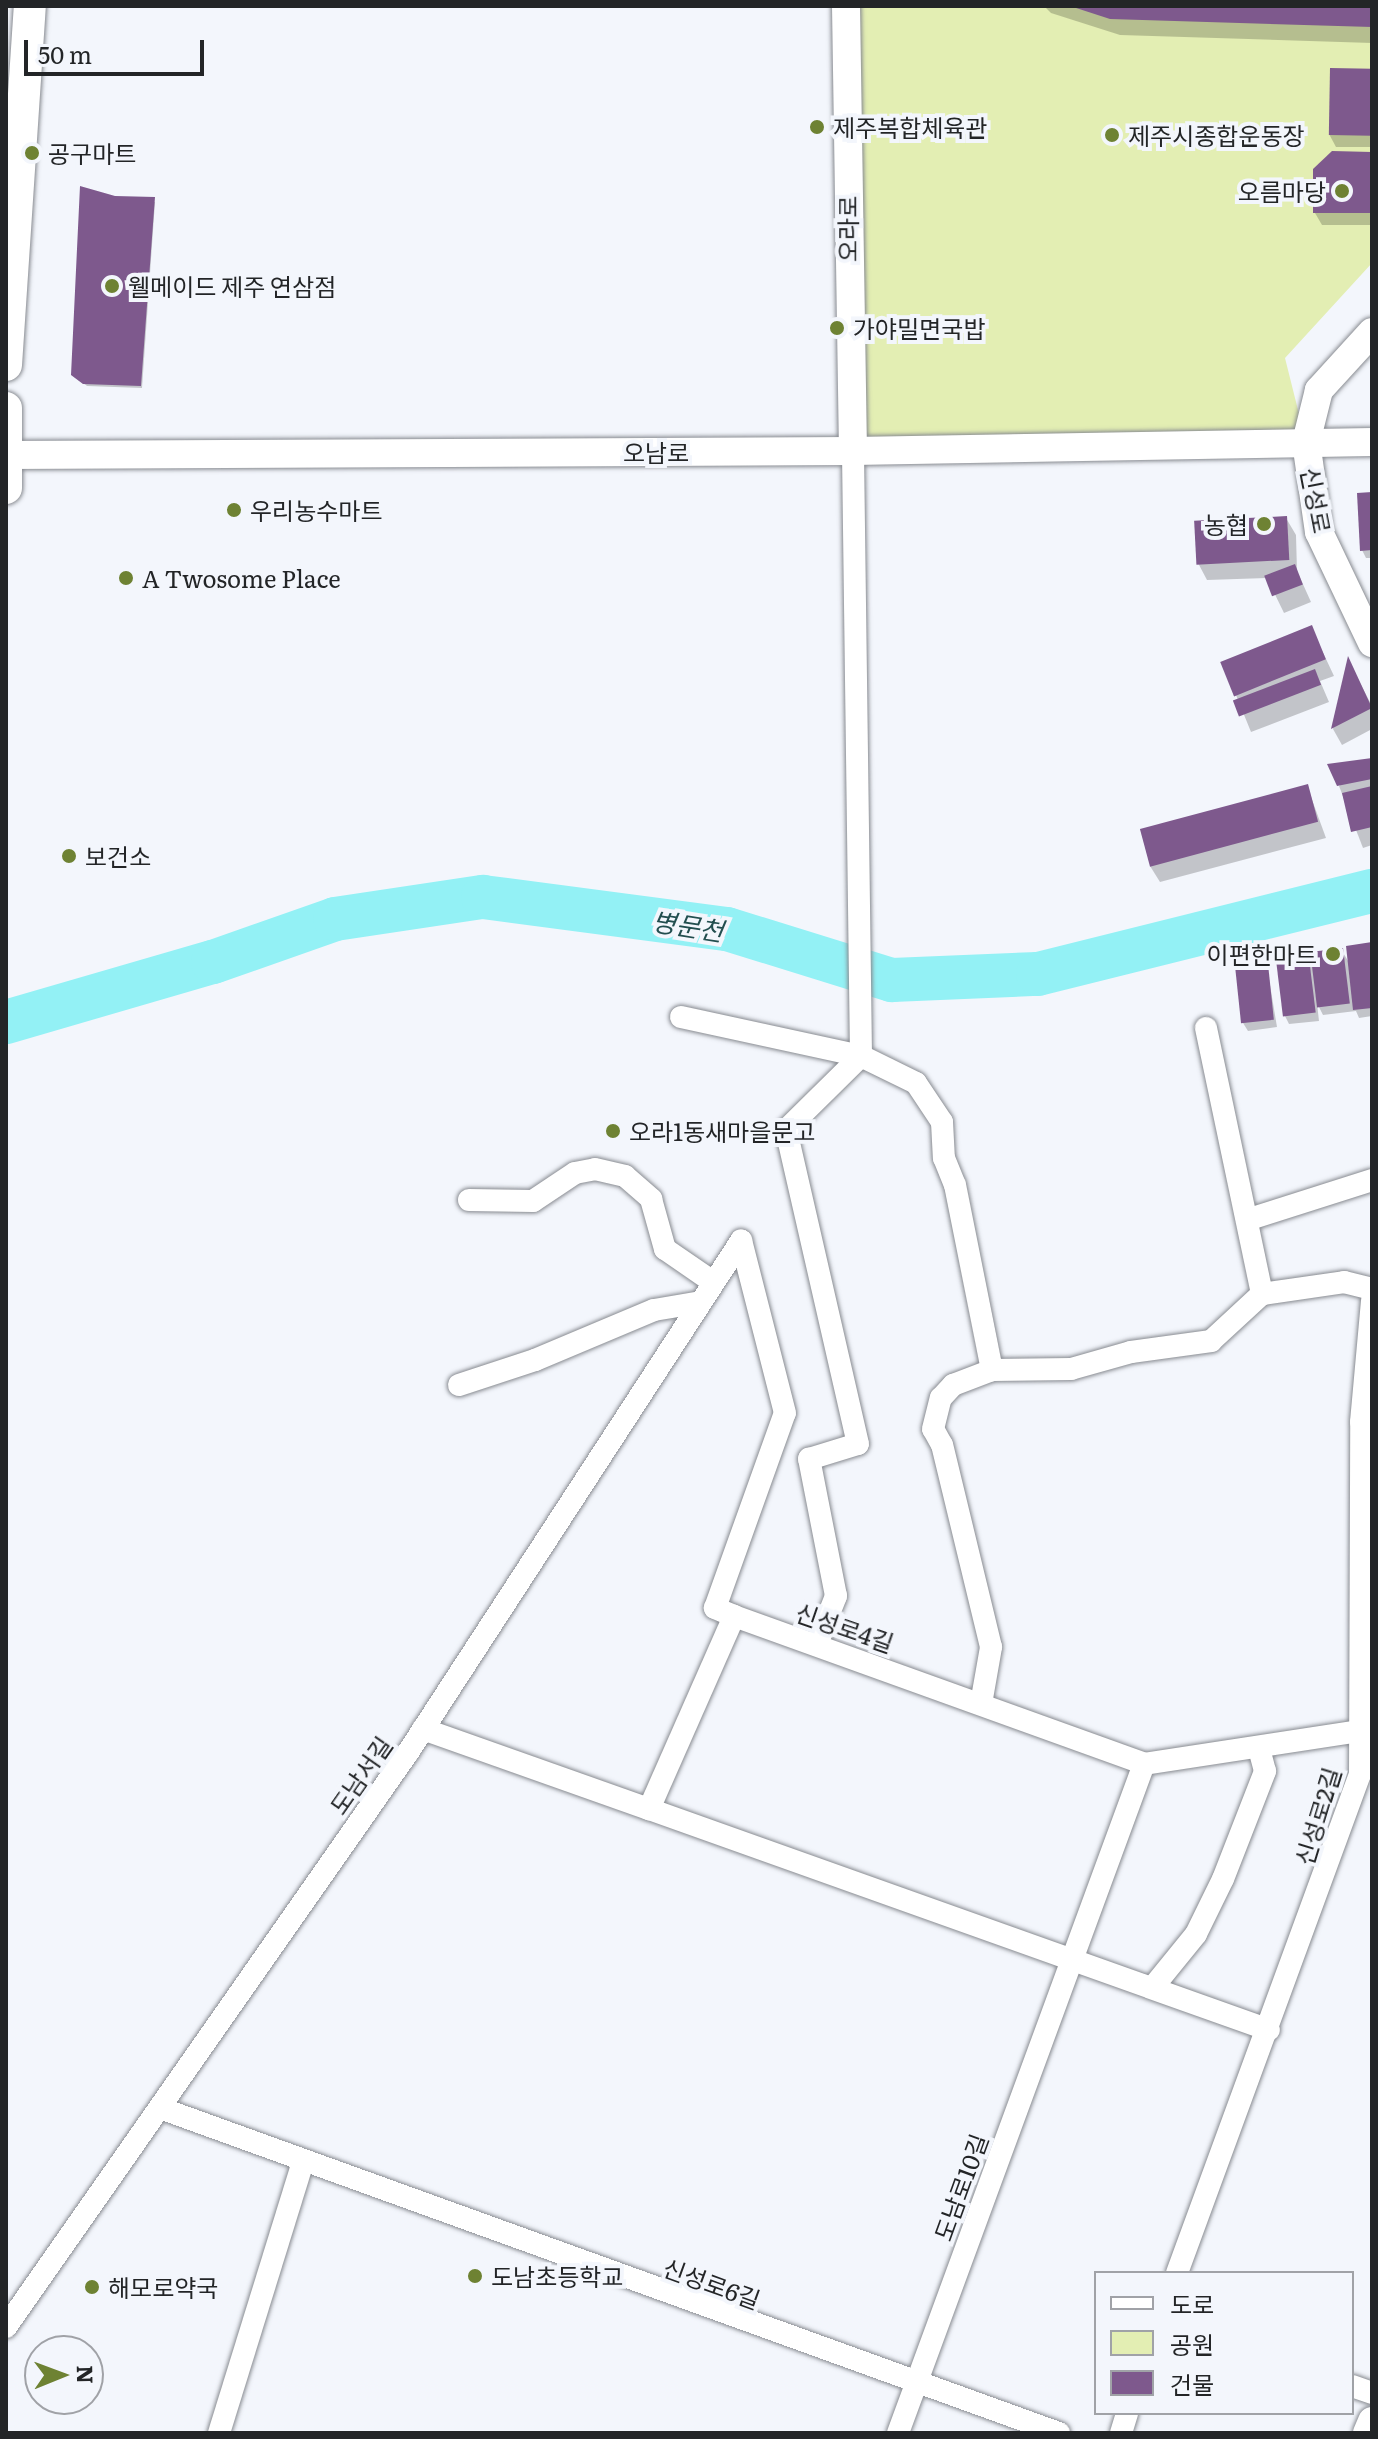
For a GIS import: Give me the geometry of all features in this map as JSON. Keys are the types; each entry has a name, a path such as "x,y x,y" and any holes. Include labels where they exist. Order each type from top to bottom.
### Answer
{"main road":[{"path":"6,365 30,6"},
{"path":"6,408 6,488"}],"street":[{"name":"오라로","path":"846,6 853,451"},
{"path":"1306,442 1319,390 1372,332"},
{"name":"신성로","path":"1306,442 1319,532 1372,643"},
{"name":"오남로","path":"6,455 853,451 1372,442"},
{"path":"817,1644 836,1596 809,1459 858,1444 786,1130 861,1056 853,451"},
{"path":"681,1017 861,1056 916,1083 942,1122 944,1158 955,1185 992,1370"},
{"path":"1206,1028 1250,1219 1262,1294"},
{"path":"469,1200 533,1201 575,1173 595,1169 625,1176 651,1199 665,1249 713,1282"},
{"path":"1250,1219 1372,1180"},
{"name":"도남서길","path":"6,2327 423,1729 696,1303 741,1241 785,1413 715,1608 734,1616"},
{"path":"981,1704 991,1647 942,1445 933,1429 941,1398 953,1385 992,1370 1071,1369 1131,1352 1211,1341 1262,1294 1344,1282 1372,1289"},
{"name":"신성로2길","path":"1178,2271 1347,1820 1360,1774 1365,1732 1361,1422 1372,1300"},
{"path":"459,1385 535,1360 642,1314 696,1303"},
{"path":"649,1809 734,1616"},
{"name":"신성로4길","path":"734,1616 1144,1764 1365,1732"},
{"path":"423,1729 1269,2030"},
{"path":"1153,1987 1196,1934 1223,1879 1265,1771 1259,1748"},
{"name":"도남로10길","path":"898,2433 1144,1764"},
{"name":"신성로6길","path":"160,2108 915,2384 1059,2433"},
{"path":"219,2433 303,2162"},
{"path":"1369,2433 1372,2421"}],"green space":[{"name":"제주시종합운동장","path":"852,6 1372,6 1372,263 1285,358 1306,442 853,451"}],"building":[{"path":"1070,6 1372,6 1372,27 1110,19"},
{"path":"1330,68 1372,69 1371,136 1329,135"},
{"name":"오름마당","path":"1332,151 1372,152 1372,213 1313,213 1313,169"},
{"name":"웰메이드 제주 연삼점","path":"80,186 115,196 155,197 141,386 83,384 71,375"},
{"path":"1372,492 1372,550 1360,551 1357,493"},
{"path":"1287,516 1289,560 1196,565 1194,521"},
{"path":"1295,564 1303,585 1272,596 1264,576"},
{"path":"1312,625 1326,659 1234,696 1220,662"},
{"path":"1348,656 1372,708 1331,729"},
{"path":"1315,669 1321,685 1239,716 1233,701"},
{"path":"1372,758 1372,779 1337,786 1327,764"},
{"path":"1308,784 1318,822 1150,867 1140,829"},
{"path":"1372,786 1372,827 1351,832 1342,793"},
{"path":"1372,942 1372,1008 1353,1010 1346,946"},
{"path":"1343,948 1350,1004 1317,1008 1310,952"},
{"path":"1309,958 1316,1013 1283,1017 1276,962"},
{"path":"1268,964 1274,1020 1241,1023 1235,967"}],"waterway":[{"name":"병문천","path":"6,1022 213,962 335,919 483,897 727,929 892,980 1038,974 1372,891"}],"place":[{"name":"제주복합체육관","path":"817,127"},
{"name":"제주시종합운동장","path":"1112,135"},
{"name":"공구마트","path":"32,153"},
{"name":"오름마당","path":"1342,191"},
{"name":"웰메이드 제주 연삼점","path":"112,286"},
{"name":"가야밀면국밥","path":"837,328"},
{"name":"우리농수마트","path":"234,510"},
{"name":"농협","path":"1264,524"},
{"name":"A Twosome Place","path":"126,578"},
{"name":"보건소","path":"69,856"},
{"name":"이편한마트","path":"1333,954"},
{"name":"오라1동새마을문고","path":"613,1131"},
{"name":"도남초등학교","path":"475,2276"},
{"name":"해모로약국","path":"92,2287"}]}
